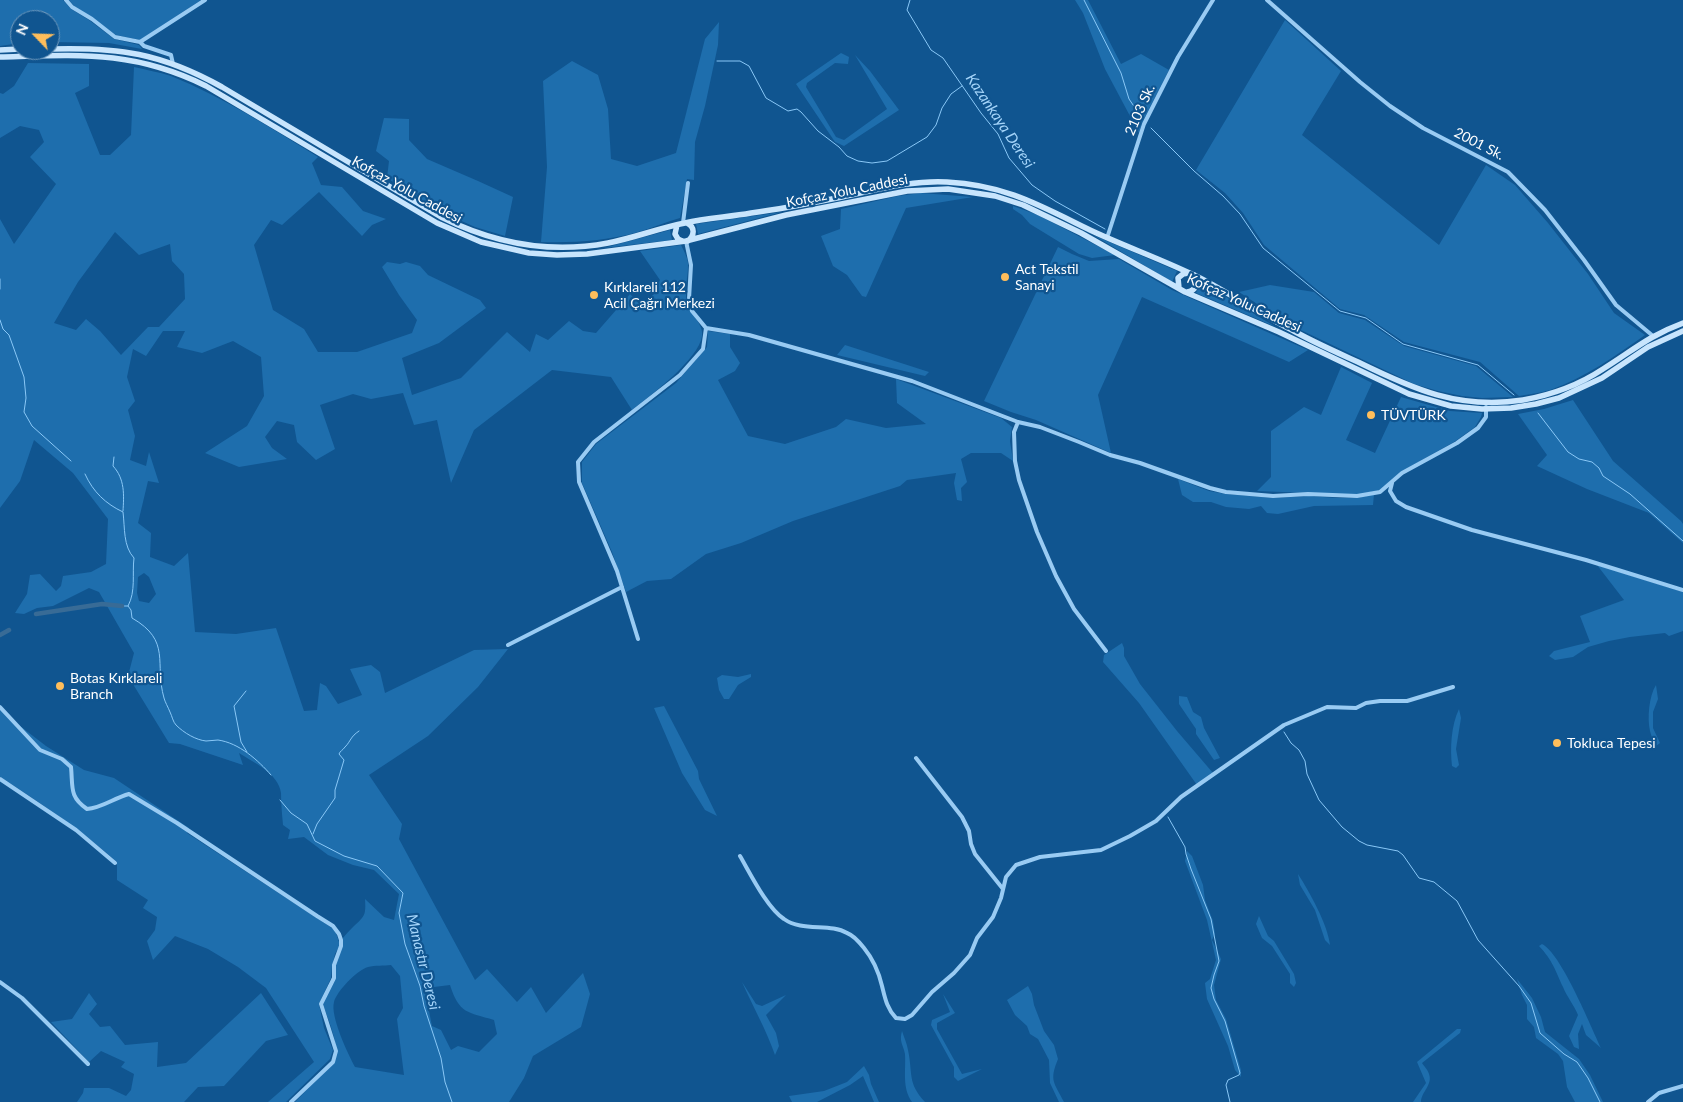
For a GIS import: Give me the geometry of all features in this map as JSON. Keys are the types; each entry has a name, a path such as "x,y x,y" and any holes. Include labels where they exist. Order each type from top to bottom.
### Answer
{"main road":[{"name":"Kofçaz Yolu Caddesi","path":"60,49 96,48 115,50 134,53 173,64 222,87 441,217 487,236 530,246 583,247 621,240 683,224 777,209 904,184 939,181 985,186 1016,195 1107,238 1191,274 1291,330 1399,382 1449,398 1486,402 1515,401 1538,397 1577,383 1601,370 1653,336 1683,323"},
{"name":"Kofçaz Yolu Caddesi","path":"0,57 104,56 134,60 177,73 206,86 437,223 495,246 529,253 573,254 685,242 786,215 893,193 918,190 960,190 995,196 1030,209 1081,233 1182,290 1279,332 1409,394 1451,406 1486,409 1530,406 1572,393 1602,378 1648,347 1683,331"},
{"path":"683,224 692,227 694,233 685,242 678,239 675,234 683,224"},
{"path":"1182,274 1191,274 1197,280 1196,286 1191,291 1182,290 1178,278 1182,274"}],"street":[{"path":"66,0 72,7 92,19 115,37 140,42 144,46 171,55 173,64"},
{"path":"140,42 205,0"},
{"name":"2103 Sk.","path":"1107,238 1144,124 1178,57 1213,0"},
{"name":"2001 Sk.","path":"1266,0 1390,106 1423,128 1508,172 1545,210 1616,305 1653,336"},
{"path":"683,224 688,183"},
{"path":"685,242 691,265 689,300 692,311 706,328 748,335 912,381 1018,422 1048,430 1110,455 1226,492 1274,496 1308,494 1358,496 1380,492 1402,473 1457,443 1478,428 1486,417 1486,402"},
{"path":"638,639 617,571 579,482 578,462 594,442 680,375 704,349 706,328"},
{"path":"1018,422 1014,432 1015,461 1019,480 1037,532 1056,576 1074,609 1106,651"},
{"path":"1392,482 1390,491 1396,501 1406,507 1472,530 1586,560 1683,590"},
{"path":"508,645 622,587"},
{"path":"740,856 769,903 782,918 800,926 847,932 864,948 874,963 890,1010 896,1018 905,1019 912,1015 932,992 954,973 970,955 977,938 993,917 1001,898 1006,877 1016,865 1040,857 1100,850 1130,836 1156,821 1181,797 1284,725 1327,707 1356,708 1380,701 1407,700 1453,687"},
{"path":"0,707 40,750 62,759 71,767 72,792 77,802 87,809 97,808 115,798 129,794 177,823 333,926 339,934 342,940 334,965 334,978 321,1004 336,1051 333,1062 291,1102"},
{"path":"916,758 962,817 969,831 975,854 1003,890"},
{"path":"0,780 76,830 115,863"},
{"path":"0,982 22,998 88,1064"},
{"path":"1648,1102 1659,1093 1683,1086"}],"shaded area":[{"path":"0,0 63,0 71,9 114,39 139,45 142,49 109,43 60,42 60,10 10,10 10,44 0,46"},
{"path":"69,0 201,0 140,40 116,35 74,6"},
{"path":"1075,0 1088,0 1121,64 1141,54 1169,70 1142,123 1139,133 1105,69 1083,13"},
{"path":"1285,20 1341,71 1302,135 1439,245 1486,165 1515,185 1548,223 1588,274 1614,313 1645,335 1599,366 1563,385 1538,393 1519,396 1480,362 1404,342 1364,315 1340,309 1264,245 1243,213 1225,193 1196,170"},
{"path":"719,22 718,45 695,142 694,180 687,179 680,218 614,238 578,242 541,242 547,167 543,81 572,61 598,75 608,109 611,159 637,166 676,153 705,39"},
{"path":"841,53 849,57 848,64 835,63 807,83 806,87 836,137 844,140 887,109 855,55 870,71 899,110 844,146 835,142 796,84"},
{"path":"28,63 89,64 89,86 75,93 100,155 110,155 131,135 134,67 171,76 209,93 318,157 312,163 321,185 342,187 363,211 386,219 372,225 362,236 319,192 282,225 271,220 254,245 273,310 304,329 318,352 357,352 412,333 417,320 382,267 387,262 400,264 406,262 420,266 428,275 480,300 486,308 439,343 402,358 412,395 461,378 507,332 530,352 536,334 548,340 569,321 583,331 596,333 630,294 641,305 654,294 660,280 640,251 681,245 684,250 688,264 686,297 690,310 701,327 702,336 699,345 692,355 673,376 632,410 611,377 552,370 474,430 451,483 437,420 414,425 403,393 371,399 353,394 320,405 335,449 316,460 297,442 294,425 277,421 265,437 272,448 287,459 239,467 205,453 247,426 264,396 261,357 233,341 202,353 177,347 185,331 163,331 146,356 133,349 127,377 135,401 128,410 135,436 130,460 146,466 149,452 159,483 148,481 138,523 151,533 150,557 174,566 188,553 195,632 236,634 276,628 304,711 317,710 320,683 326,686 338,704 362,695 350,669 371,665 380,672 385,693 474,650 508,649 478,687 428,736 369,775 402,824 399,839 475,980 487,969 517,1002 531,987 546,1013 583,973 590,994 581,1027 533,1056 524,1078 509,1102 295,1102 334,1062 336,1056 331,1025 323,1004 343,938 363,917 365,899 384,917 394,920 399,894 374,870 353,865 328,855 304,837 288,839 290,830 283,825 279,786 271,774 258,765 239,753 243,765 180,744 169,743 128,676 134,653 99,592 89,588 53,606 37,608 24,614 15,613 27,594 30,575 40,574 56,591 61,586 63,576 91,572 106,564 108,519 73,473 34,440 20,481 0,508 0,219 14,244 56,184 30,157 44,142 39,130 20,126 0,138 0,93 3,94 14,86","holes":["115,232 139,255 170,244 172,261 184,274 185,299 159,327 148,327 121,355 100,331 86,319 76,330 54,323 78,282","144,573 149,577 156,594 149,603 139,601 137,593 138,577","391,965 400,976 403,1008 397,1019 404,1075 355,1067 340,1035 333,1008 336,997 358,972 374,966","450,985 453,995 461,1007 471,1013 494,1020 497,1034 479,1052 458,1046 451,1050 441,1030 432,1026 427,1001 434,987"]},
{"path":"384,118 409,119 409,140 427,159 513,197 505,236 475,227 437,210 387,178 389,161 376,151"},
{"path":"921,193 973,197 906,208 866,297 862,296 847,275 833,266 821,236 840,229 841,209 898,196"},
{"path":"1013,206 1038,215 1115,255 1092,258 1079,254 1030,224 1013,209"},
{"path":"782,212 698,234 696,224"},
{"path":"670,230 672,240 604,248"},
{"path":"1093,235 1177,271 1172,282"},
{"path":"1058,247 1089,261 1119,259 1172,290 1308,350 1289,362 1142,297 1098,395 1111,453 1036,420 984,401"},
{"path":"1201,282 1276,327 1196,293"},
{"path":"1270,285 1314,292 1339,313 1365,320 1404,346 1476,366 1513,397 1482,398 1462,396 1414,384 1286,323 1239,292"},
{"path":"708,331 730,334 730,347 740,363 735,371 718,380 748,436 785,444 836,427 846,419 886,428 926,424 897,403 896,379 1001,418 1012,427 1010,441 1013,461 1001,453 971,453 961,459 967,482 961,488 962,501 957,500 954,483 956,473 907,480 900,486 793,521 741,543 706,554 671,579 647,581 626,592 612,552 582,483 582,462 596,444 676,383 707,347"},
{"path":"845,345 929,372 925,376 837,355"},
{"path":"1341,367 1372,383 1346,440 1375,453 1401,397 1450,411 1482,413 1481,417 1475,427 1454,442 1402,471 1380,490 1358,495 1257,491 1271,477 1271,431 1304,407 1321,415"},
{"path":"1573,400 1613,461 1681,521 1683,524 1683,543 1649,513 1587,489 1537,466 1547,455 1518,414 1544,409"},
{"path":"1178,479 1209,491 1273,498 1309,496 1357,498 1374,494 1373,505 1314,506 1278,514 1267,513 1261,506 1249,509 1226,507 1211,502 1193,502 1182,495"},
{"path":"1597,565 1683,592 1683,631 1669,636 1665,633 1609,641 1588,647 1573,657 1555,660 1549,656 1554,651 1590,642 1580,616 1624,600"},
{"path":"1122,643 1124,656 1140,684 1213,773 1197,785 1139,703 1103,662 1104,655"},
{"path":"751,674 751,677 738,685 729,699 724,699 719,690 717,678 722,675 738,677"},
{"path":"1656,685 1658,699 1653,712 1653,728 1660,743 1656,746 1650,733 1649,707"},
{"path":"1179,696 1187,697 1193,712 1201,717 1204,728 1220,758 1214,760 1196,734 1196,729 1179,704"},
{"path":"0,705 11,719 46,746 84,770 114,778 189,828 187,833 332,928 336,933 340,945 335,954 331,978 319,1004 324,1028 333,1050 330,1059 286,1102 268,1102 314,1062 266,988 238,967 208,949 175,936 153,960 147,941 155,930 157,917 143,908 148,900 117,880 117,862 60,817 0,777"},
{"path":"664,706 698,771 699,779 717,816 705,810 682,773 654,708"},
{"path":"1459,709 1461,718 1456,749 1459,765 1456,768 1452,766 1451,745 1454,723"},
{"path":"1187,851 1192,856 1203,885 1205,900 1213,921 1215,934 1212,940 1221,959 1214,985 1216,1000 1226,1019 1241,1070 1241,1077 1235,1070 1228,1046 1207,999 1205,983 1210,979 1216,960 1207,920 1185,861"},
{"path":"1298,874 1322,918 1330,945 1325,940 1315,910 1300,885"},
{"path":"1259,916 1268,936 1274,941 1294,974 1296,983 1294,987 1290,983 1290,974 1272,946 1262,938 1256,924"},
{"path":"1542,944 1550,950 1566,975 1601,1048 1586,1035 1582,1024 1578,1034 1579,1049 1574,1047 1569,1036 1578,1015 1551,961 1539,946"},
{"path":"1517,979 1532,998 1541,1017 1545,1032 1579,1059 1590,1075 1603,1102 1575,1102 1567,1087 1563,1061 1558,1054 1536,1038 1534,1027 1527,1019 1527,1005"},
{"path":"742,982 756,1004 762,1006 786,995 766,1015 776,1033 779,1046 775,1055 764,1027"},
{"path":"1028,986 1044,1031 1054,1045 1058,1059 1053,1077 1064,1102 1059,1102 1050,1083 1049,1060 1038,1039 1030,1034 1027,1026 1015,1015 1007,1000"},
{"path":"89,993 97,1004 89,1014 100,1027 110,1026 125,1045 158,1042 157,1067 186,1063 261,993 288,1035 266,1041 224,1086 198,1087 184,1102 77,1102 84,1088 109,1088 126,1096 131,1090 134,1074 121,1067 125,1062 101,1051 89,1062 51,1022 72,1019"},
{"path":"943,994 955,1013 937,1023 937,1029 962,1074 982,1069 958,1081 954,1077 954,1067 931,1025 932,1020 950,1012"},
{"path":"1457,1029 1461,1029 1460,1033 1422,1063 1430,1078 1421,1102 1413,1102 1426,1083 1417,1062"},
{"path":"902,1031 908,1048 913,1083 915,1089 925,1102 912,1102 907,1091 905,1054 901,1040"},
{"path":"864,1066 879,1102 874,1102 863,1076 817,1102 792,1102 789,1096 824,1091 847,1082"}],"waterway":[{"name":"Kazankaya Deresi","path":"910,0 907,10 931,50 943,58 998,134 1009,158 1032,185 1055,201 1105,229"},
{"path":"1084,0 1121,73 1129,99 1142,118"},
{"path":"717,61 740,61 749,66 766,98 788,111 797,109 818,131 839,147 847,156 858,161 872,163 887,161 927,137 936,125 942,108 951,94 962,86"},
{"path":"1151,128 1240,214 1263,248 1340,311 1366,318 1403,344 1478,365 1514,395"},
{"name":"Kazankaya Deresi","path":"0,279 0,289"},
{"name":"Kazankaya Deresi","path":"0,320 3,329 9,335 24,377 26,398 24,412 32,426 71,461"},
{"path":"1538,413 1568,452 1579,459 1592,462 1599,468 1603,476 1630,494 1683,541"},
{"path":"114,457 113,466 120,476 123,487 123,511"},
{"path":"85,474 101,497 123,512 126,542 134,558 133,588 128,606 131,610 132,618 152,635 157,644 161,685 164,698 175,724 186,733 198,739 206,741 218,740 241,748 271,775"},
{"path":"36,614 102,604 122,606"},
{"path":"122,606 128,606"},
{"path":"0,635 9,630"},
{"path":"246,691 234,706 241,742 247,752"},
{"path":"313,834 317,824 335,798 335,790 344,760 339,753 359,731"},
{"path":"1284,732 1291,743 1299,750 1305,761 1307,774 1319,800 1342,827 1367,845 1398,851 1419,878 1434,882 1457,901 1478,940 1519,986 1531,1003 1540,1033 1564,1054 1577,1062 1588,1078 1600,1102"},
{"name":"Manastır Deresi","path":"280,800 291,813 307,824 315,841 344,856 377,866 403,893 399,913 405,944 420,986 452,1102"},
{"path":"1168,817 1185,847 1191,869 1211,919 1219,961 1211,988 1214,999 1225,1021 1240,1073 1228,1080 1226,1085 1230,1102"}],"place":[{"name":"Act Tekstil Sanayi","path":"1005,277"},
{"name":"Kırklareli 112 Acil Çağrı Merkezi","path":"594,295"},
{"name":"TÜVTÜRK","path":"1371,415"},
{"name":"Botas Kırklareli Branch","path":"60,686"},
{"name":"Tokluca Tepesi","path":"1557,743"}]}
